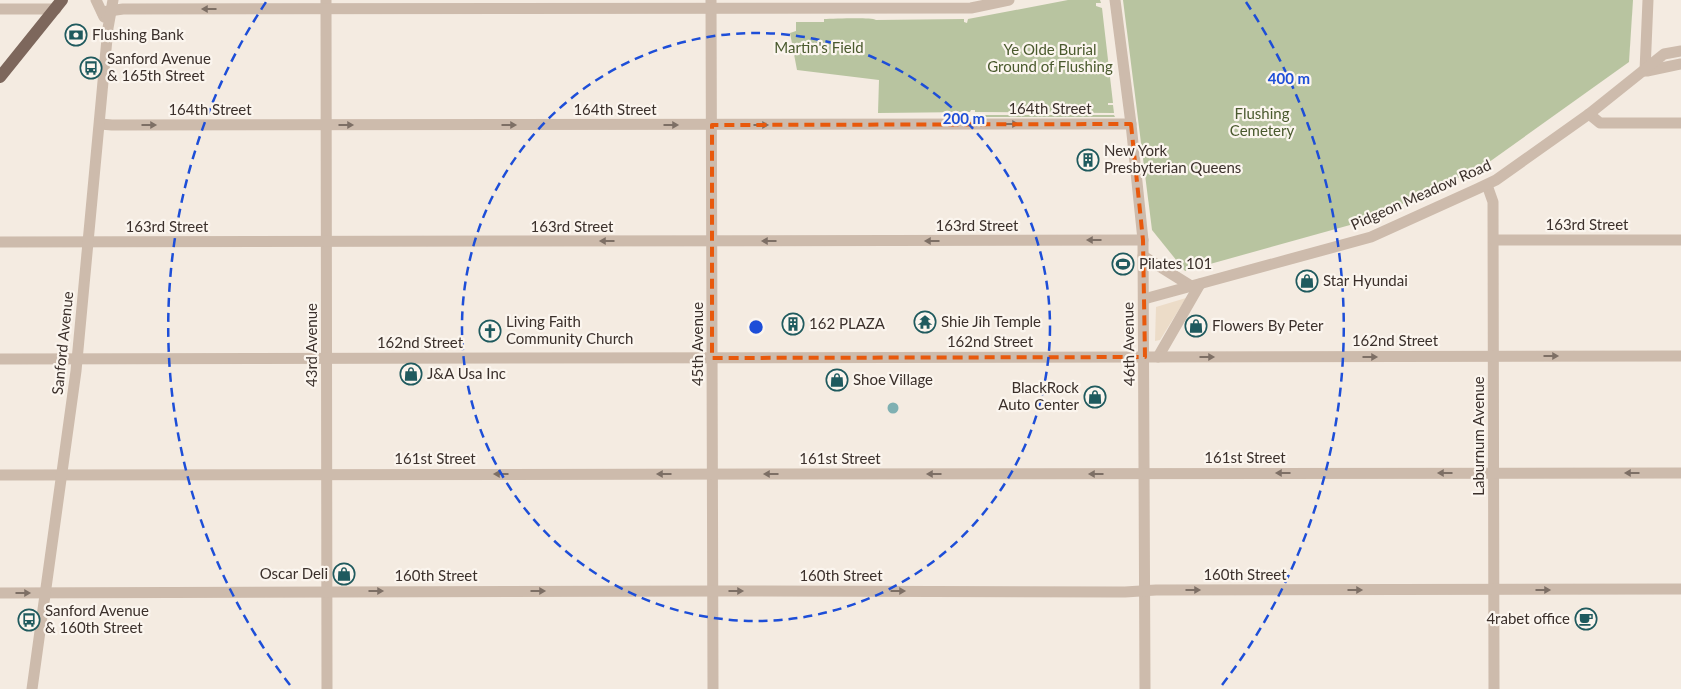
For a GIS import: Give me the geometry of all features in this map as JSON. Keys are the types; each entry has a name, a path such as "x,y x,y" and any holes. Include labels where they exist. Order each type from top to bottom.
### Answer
{"main road":[{"path":"0,77 59,4"}],"street":[{"path":"96,0 109,7 326,4 712,4 971,8 1009,0"},
{"name":"46th Avenue","path":"1116,0 1144,256 1145,689"},
{"path":"1645,71 1648,0"},
{"path":"0,9 59,4"},
{"name":"43rd Avenue","path":"326,4 327,689"},
{"name":"45th Avenue","path":"712,4 713,689"},
{"name":"Sanford Avenue","path":"32,689 77,359 100,124 109,7"},
{"path":"1645,71 1664,54 1681,51"},
{"path":"1645,71 1681,64"},
{"name":"Pidgeon Meadow Road","path":"1144,298 1371,237 1487,185 1589,114 1645,71"},
{"path":"1589,114 1600,123 1681,123"},
{"name":"164th Street","path":"100,124 1131,124"},
{"name":"Laburnum Avenue","path":"1487,185 1493,202 1494,240 1494,689"},
{"name":"163rd Street","path":"0,242 1143,240"},
{"name":"163rd Street","path":"1494,240 1681,240"},
{"path":"1144,256 1196,285 1158,357"},
{"name":"162nd Street","path":"0,359 1681,356"},
{"name":"161st Street","path":"0,475 1681,473"},
{"name":"160th Street","path":"0,593 1681,590"}],"highlighted area":[{"path":"1131,124 1143,240 1145,357 712,358 712,125"}],"green space":[{"name":"Ye Olde Burial Ground of Flushing","path":"1068,0 1100,0 1101,3 1096,3 1096,6 1102,8 1113,103 1108,103 1108,105 1113,105 1114,113 975,112 975,110 971,110 970,112 878,113 879,80 797,70 790,33 796,31 796,22 824,22 824,19 964,19 964,22 967,23 968,19"},
{"name":"Flushing Cemetery","path":"1123,0 1633,0 1629,62 1485,165 1368,220 1185,271 1152,230"},
{"path":"975,115 1114,115 1115,117 975,117"}],"shaded area":[{"path":"1186,298 1160,340 1155,341 1156,307"}],"water":[{"path":"893,402 899,408 893,414 887,408"}],"place":[{"name":"Flushing Bank","path":"76,35"},
{"name":"Sanford Avenue & 165th Street","path":"91,68"},
{"name":"New York Presbyterian Queens","path":"1088,160"},
{"name":"Pilates 101","path":"1123,264"},
{"name":"Star Hyundai","path":"1307,281"},
{"name":"Shie Jih Temple","path":"925,322"},
{"name":"162 PLAZA","path":"793,324"},
{"name":"Flowers By Peter","path":"1196,326"},
{"name":"Living Faith Community Church","path":"490,331"},
{"name":"J&A Usa Inc","path":"411,374"},
{"name":"Shoe Village","path":"837,380"},
{"name":"BlackRock Auto Center","path":"1095,397"},
{"name":"Oscar Deli","path":"344,574"},
{"name":"4rabet office","path":"1586,619"},
{"name":"Sanford Avenue & 160th Street","path":"29,620"}],"park label":[{"name":"Martin's Field","path":"819,48"}]}
